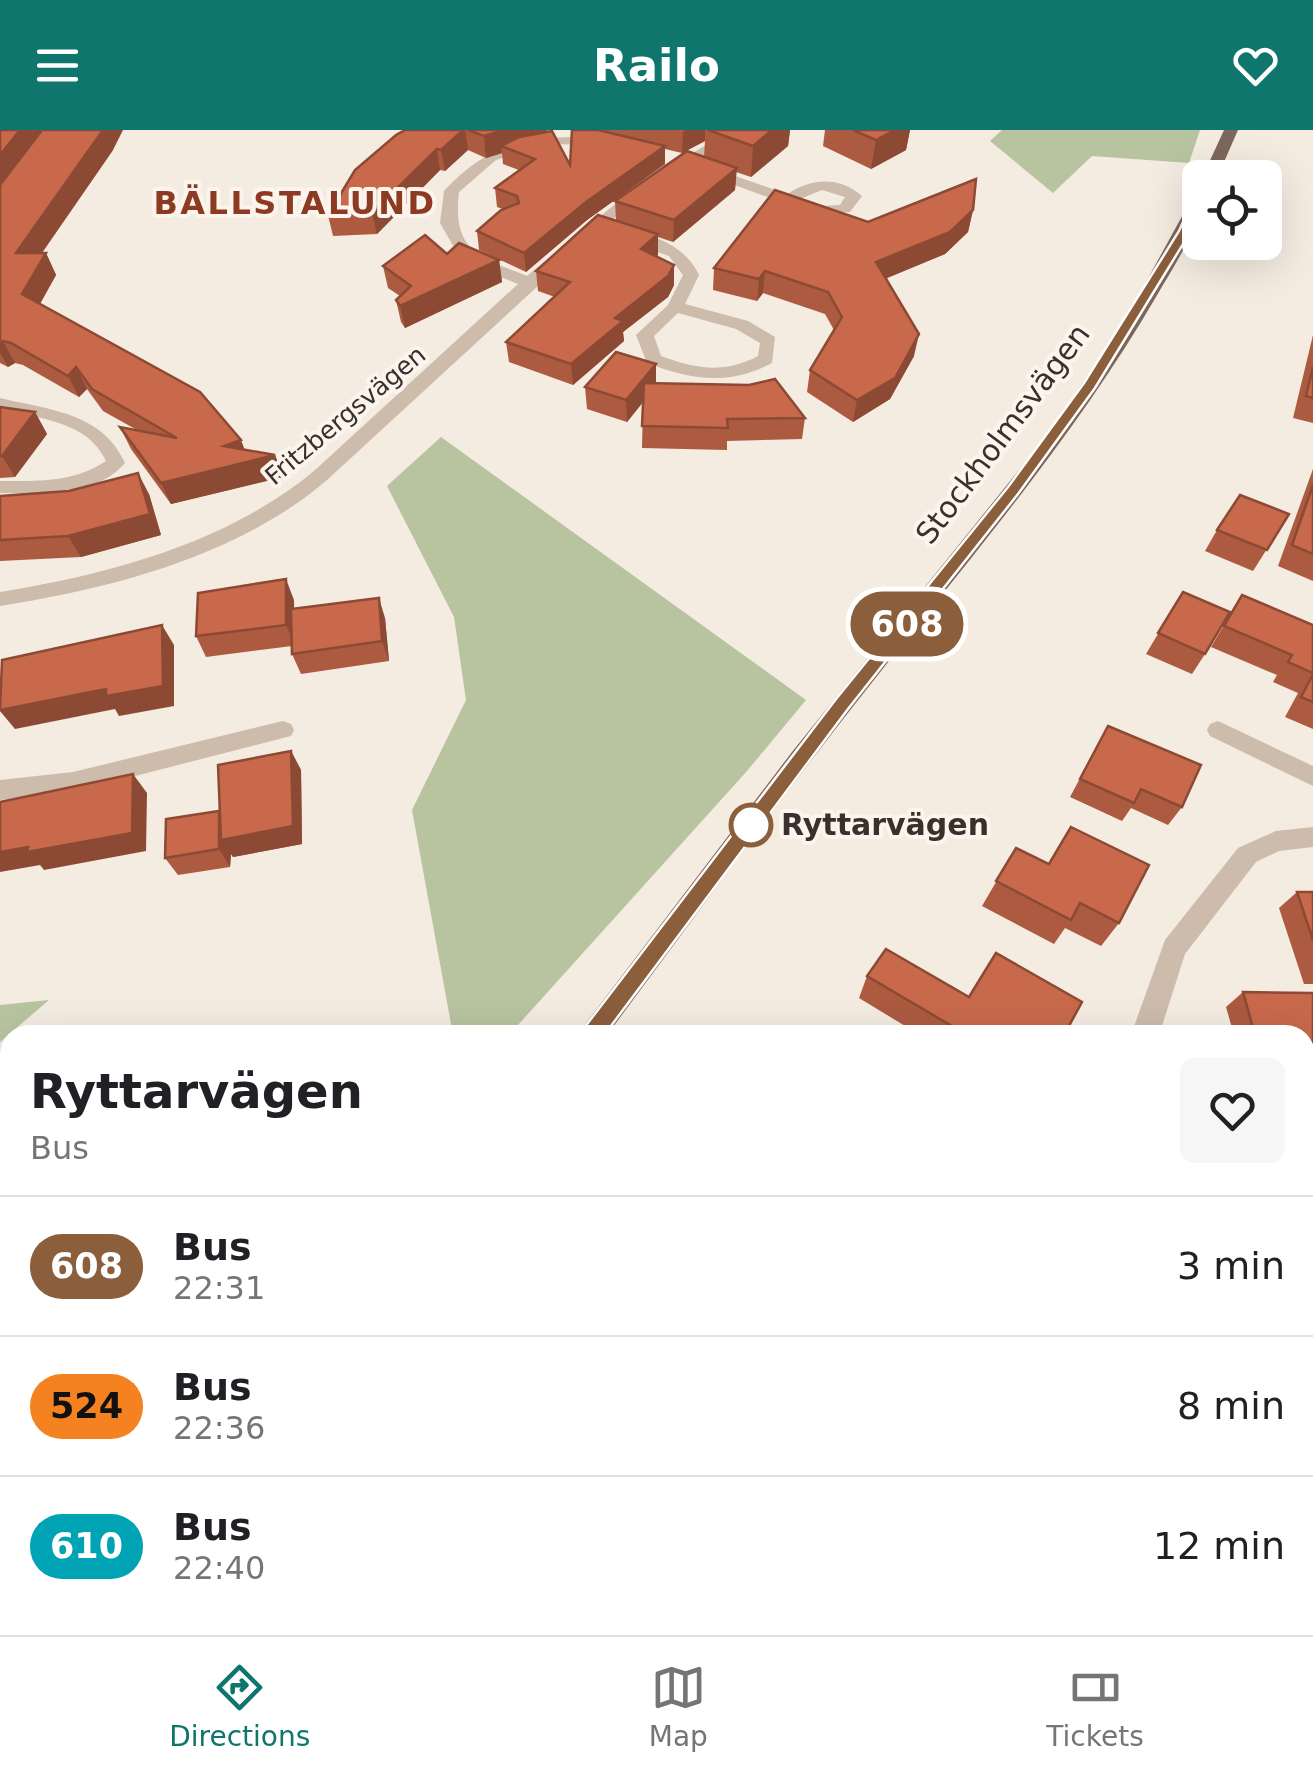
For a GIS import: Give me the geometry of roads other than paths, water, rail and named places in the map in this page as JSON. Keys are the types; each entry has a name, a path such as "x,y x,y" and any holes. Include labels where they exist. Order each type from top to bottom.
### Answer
{"main road":[{"path":"1217,160 1231,130"},
{"name":"Stockholmsvägen","path":"599,1025 842,704 1045,446 1109,358 1182,230"}],"street":[{"name":"Fritzbergsvägen","path":"0,599 72,589 176,558 288,500 594,226 640,189 742,130"},
{"path":"527,282 468,258 448,223 452,191 491,157 542,140 593,138 628,145"},
{"path":"659,154 790,198"},
{"path":"594,226 670,250 687,262 690,275 674,307 646,335 652,359 689,374 741,375 766,359 769,341 742,325 674,307"},
{"path":"0,404 91,427 111,445 116,463 96,478 66,485 0,487"},
{"path":"0,790 73,782 283,730"},
{"path":"1218,730 1313,777"},
{"path":"1148,1025 1174,948 1247,855 1276,841 1313,837"}],"place":[{"name":"Ryttarvägen","path":"751,825"}],"district":[{"name":"BÄLLSTALUND","path":"295,203"}]}
